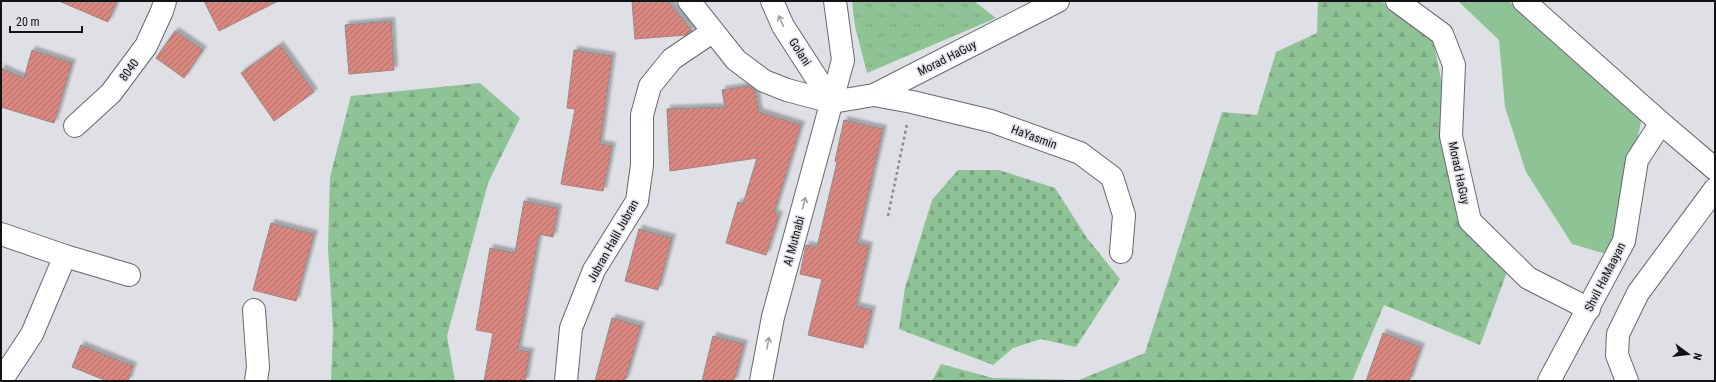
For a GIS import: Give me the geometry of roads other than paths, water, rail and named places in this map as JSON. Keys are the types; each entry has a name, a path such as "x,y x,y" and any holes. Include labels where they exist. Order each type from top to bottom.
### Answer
{"street":[{"name":"8040","path":"74,126 111,93 146,46 165,1"},
{"path":"689,1 712,32 736,60 764,81 787,90 832,102"},
{"name":"Golani","path":"772,1 783,26 832,102"},
{"name":"Al Mutnabi","path":"761,381 773,317 843,60 835,1"},
{"name":"Morad HaGuy","path":"832,102 874,95 1058,1"},
{"name":"Morad HaGuy","path":"1397,1 1442,34 1454,65 1451,136 1470,221 1528,278 1589,309"},
{"path":"1524,1 1661,124 1715,169"},
{"name":"Jubran Halil Jubran","path":"566,381 571,328 574,320 594,270 637,201 642,165 642,115 650,86 672,58 712,32"},
{"name":"HaYasmin","path":"874,95 912,102 991,121 1080,153 1112,177 1124,215 1121,252"},
{"name":"Shvil HaMaayan","path":"1549,381 1589,309 1624,241 1637,160 1661,124"},
{"path":"1628,381 1617,356 1618,334 1638,293 1715,189"},
{"path":"1,234 65,256 129,275"},
{"path":"1,381 32,334 65,256"},
{"path":"254,310 258,368 256,381"}]}
